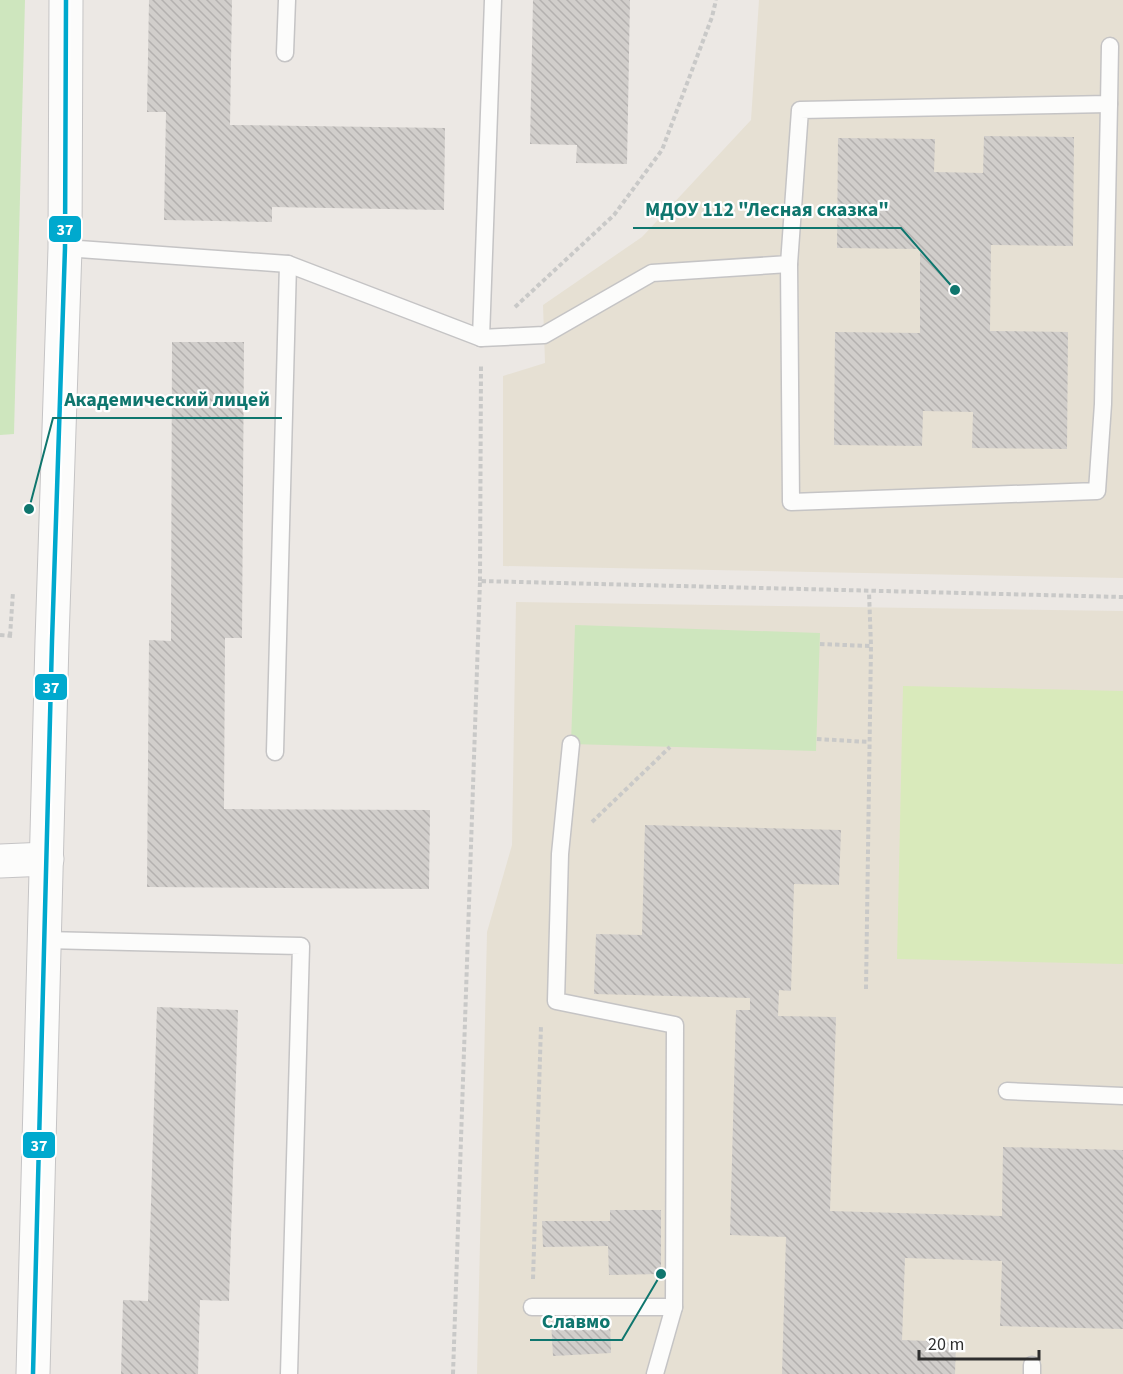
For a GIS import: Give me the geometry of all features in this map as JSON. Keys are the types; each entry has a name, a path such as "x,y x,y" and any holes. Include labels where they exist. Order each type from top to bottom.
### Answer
{"street":[{"path":"33,1374 65,248 66,0"},
{"path":"0,861 47,859"}],"lane":[{"path":"285,53 287,0"},
{"path":"482,338 493,0"},
{"path":"1109,105 800,110 789,264 791,502 1097,491 1102,404 1109,105 1110,46"},
{"path":"65,248 288,264 482,338 544,334 652,273 789,264"},
{"path":"275,752 288,264"},
{"path":"571,744 560,854 556,1001 675,1025 674,1307 655,1374"},
{"path":"45,940 300,946 289,1374"},
{"path":"1007,1091 1123,1096"},
{"path":"532,1307 674,1307"}],"path":[{"path":"453,1374 480,581 482,338 614,215 662,150 712,17 716,0"},
{"path":"480,581 1123,597"},
{"path":"866,989 871,646 869,592"},
{"path":"820,644 871,646"},
{"path":"817,739 869,742"},
{"path":"560,854 670,747"},
{"path":"532,1307 541,1022 556,1001"}],"shaded area":[{"path":"759,0 1123,0 1123,578 503,566 503,376 545,363 543,305 642,237 751,120"},
{"path":"516,602 1123,611 1123,1374 477,1374 487,932 512,845"}],"green space":[{"path":"0,0 25,0 14,434 0,435"},
{"path":"575,625 820,633 816,751 571,744"},
{"path":"903,686 1123,691 1123,964 897,959"}],"building":[{"path":"149,0 232,0 230,125 445,128 444,210 272,207 272,222 164,220 166,112 147,112"},
{"path":"533,0 630,0 627,164 576,163 577,145 530,144"},
{"path":"984,136 1074,137 1073,246 991,245 990,331 1068,332 1067,449 972,448 973,412 923,411 922,446 834,445 835,332 920,333 920,249 837,248 838,138 935,139 934,172 983,173"},
{"path":"172,342 244,342 242,638 225,638 224,809 430,810 429,889 147,887 149,640 171,641"},
{"path":"645,825 841,830 839,885 794,884 791,991 779,990 778,1016 836,1017 830,1211 1002,1216 1003,1147 1123,1150 1123,1329 1000,1326 1002,1261 905,1258 902,1340 956,1342 955,1374 782,1374 786,1237 730,1235 736,1010 750,1010 750,998 594,994 596,934 642,935"},
{"path":"157,1007 238,1010 229,1301 200,1300 198,1374 121,1374 123,1300 148,1301"},
{"path":"610,1210 661,1210 661,1274 609,1275 608,1246 543,1247 542,1221 610,1221"},
{"path":"610,1318 611,1353 553,1356 551,1321"}],"transit line":[{"name":"37","path":"33,1374 52,641 65,248 66,0"}],"place":[{"name":"МДОУ 112 \"Лесная сказка\"","path":"955,290"},
{"name":"Академический лицей","path":"29,509"},
{"name":"Славмо","path":"661,1274"}]}
